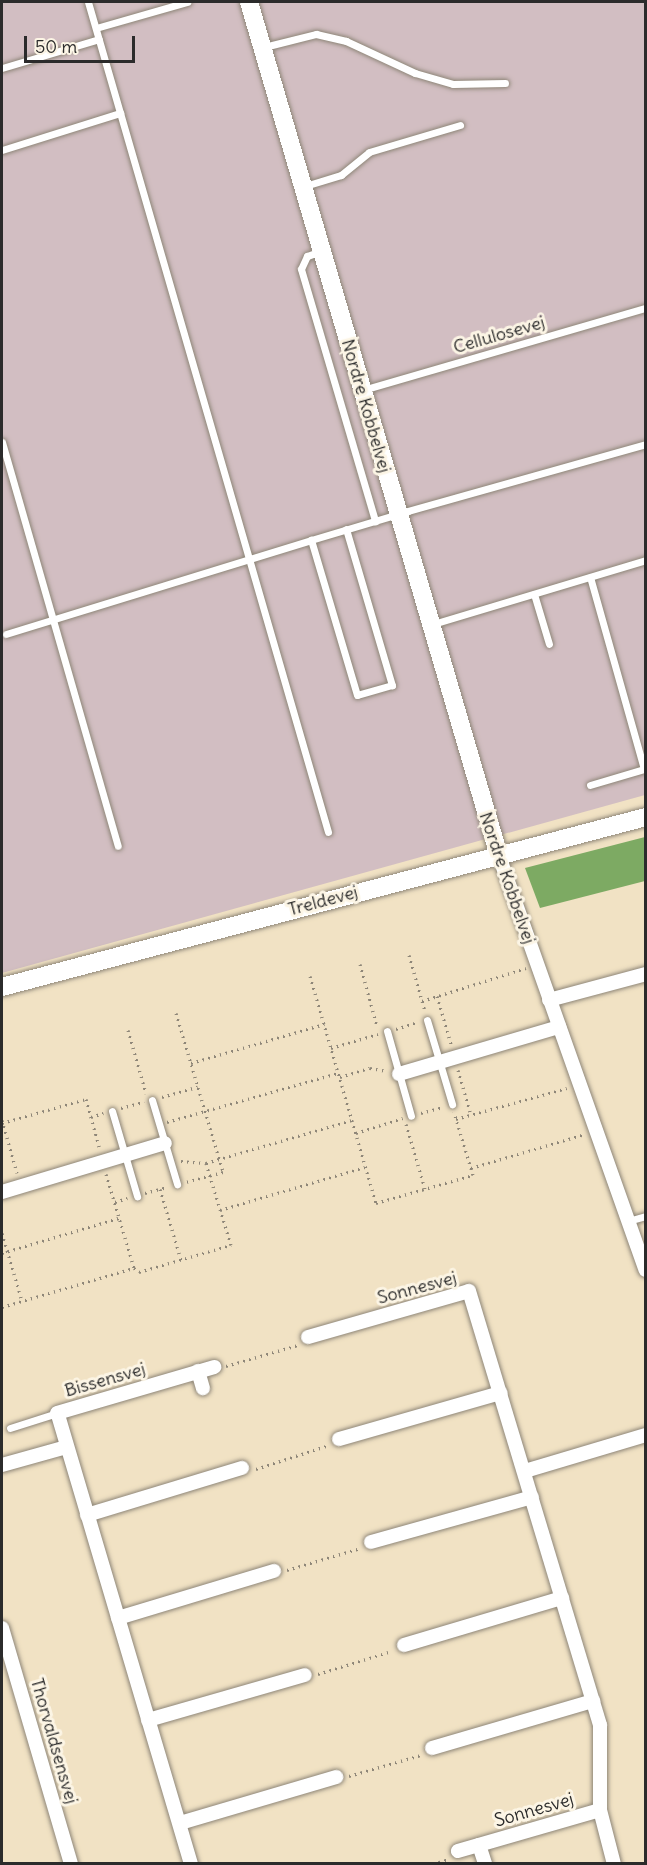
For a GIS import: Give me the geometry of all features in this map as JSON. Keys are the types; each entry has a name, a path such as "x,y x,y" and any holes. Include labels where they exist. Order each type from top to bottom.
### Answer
{"street":[{"name":"Nordre Kobbelvej","path":"249,2 499,856 645,1270"},
{"name":"Treldevej","path":"2,987 645,817"},
{"path":"549,1000 645,974"},
{"path":"399,1074 558,1027"},
{"path":"2,1192 165,1143"},
{"name":"Sonnesvej","path":"308,1337 469,1292 600,1725 600,1810 614,1863"},
{"name":"Bissensvej","path":"191,1863 57,1413 214,1367"},
{"path":"198,1371 202,1388"},
{"path":"339,1439 501,1394"},
{"path":"525,1471 645,1435"},
{"path":"2,1465 66,1447"},
{"path":"87,1515 242,1468"},
{"path":"371,1542 532,1497"},
{"path":"118,1618 274,1571"},
{"path":"404,1645 562,1598"},
{"name":"Thorvaldsensvej","path":"2,1628 6,1658 71,1863"},
{"path":"148,1720 305,1675"},
{"path":"432,1748 593,1701"},
{"path":"180,1823 336,1777"},
{"name":"Sonnesvej","path":"458,1851 600,1810"},
{"name":"Sonnesvej","path":"479,1845 484,1863"}],"lane":[{"path":"88,2 328,832"},
{"path":"96,28 187,2"},
{"path":"262,48 315,34 346,42 415,73 453,84 505,83"},
{"path":"2,68 99,39"},
{"path":"2,150 120,113"},
{"path":"302,187 341,175 369,152 460,125"},
{"path":"321,251 307,256 301,269 375,521"},
{"name":"Cellulosevej","path":"361,390 645,308"},
{"path":"2,442 118,846"},
{"path":"6,634 346,529 645,444"},
{"path":"311,540 357,695 392,685 346,529"},
{"path":"430,625 645,560"},
{"path":"590,577 644,769 590,785"},
{"path":"534,594 549,644"},
{"path":"636,742 645,739"},
{"path":"427,1020 452,1104"},
{"path":"383,1032 399,1074 407,1117"},
{"path":"150,1100 160,1125 177,1184"},
{"path":"112,1111 137,1196"},
{"path":"628,1221 645,1216"},
{"path":"10,1428 57,1413"}],"path":[{"path":"409,955 427,1020"},
{"path":"360,964 383,1032"},
{"path":"422,1001 537,965"},
{"path":"310,976 376,1203 473,1175 452,1104"},
{"path":"176,1012 223,1172"},
{"path":"191,1063 324,1024"},
{"path":"128,1030 150,1100"},
{"path":"160,1125 339,1075 372,1068 399,1074"},
{"path":"456,1119 579,1084"},
{"path":"20,1186 2,1122 86,1099 134,1268 139,1272 231,1245 206,1163"},
{"path":"407,1117 425,1189"},
{"path":"171,1164 188,1159 206,1163 352,1120"},
{"path":"471,1168 596,1131"},
{"path":"220,1210 366,1167"},
{"path":"160,1189 181,1260"},
{"path":"2,1253 119,1218"},
{"path":"2,1233 22,1301"},
{"path":"2,1307 134,1268"},
{"path":"214,1367 305,1342 308,1337"},
{"path":"242,1468 251,1471 339,1439"},
{"path":"274,1571 280,1572 371,1542"},
{"path":"305,1675 310,1677 404,1645"},
{"path":"336,1777 428,1753 432,1748"}],"shaded area":[{"path":"2,2 645,2 645,795 2,973"}],"green space":[{"path":"645,837 645,881 540,908 525,868"}]}
